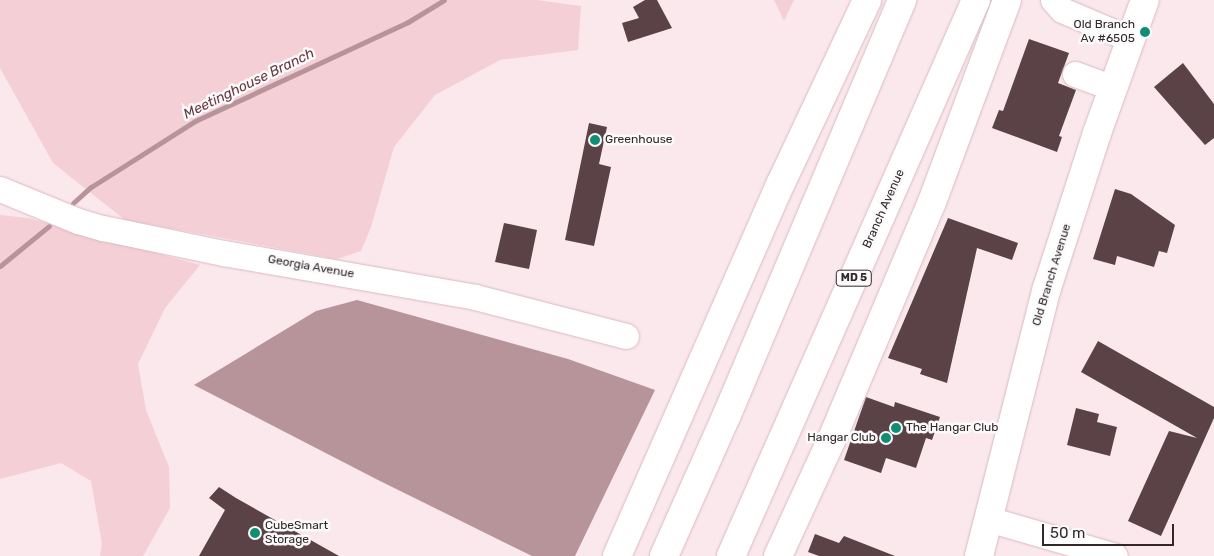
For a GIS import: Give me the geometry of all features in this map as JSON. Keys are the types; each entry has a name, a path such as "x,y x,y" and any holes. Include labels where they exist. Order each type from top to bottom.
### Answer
{"main road":[{"path":"617,556 781,183 867,0"},
{"path":"664,556 726,417 902,0"},
{"name":"Branch Avenue","path":"731,556 976,0"},
{"path":"778,556 831,442 932,202 1007,0"},
{"name":"Old Branch Avenue","path":"979,556 1047,288 1113,88 1145,0"}],"street":[{"path":"1053,0 1062,10 1130,39"},
{"path":"1075,74 1113,88"},
{"name":"Georgia Avenue","path":"0,189 78,221 104,228 224,253 475,297 626,336"},
{"path":"988,519 1115,556"}],"shaded area":[{"path":"0,0 537,0 581,6 578,50 500,60 435,95 394,147 371,227 361,251 337,259 125,220 53,163 0,68"},
{"path":"774,0 794,0 784,21"},
{"path":"0,215 28,218 200,265 165,308 138,364 146,410 169,467 170,508 143,556 100,556 102,544 91,481 61,463 0,479"},
{"path":"357,300 568,359 655,390 575,556 532,556 378,480 194,385 316,311"}],"building":[{"path":"645,0 657,0 672,28 628,42 622,23 639,18 633,7"},
{"path":"1029,39 1069,53 1058,83 1076,90 1059,136 1062,137 1057,152 992,128 999,110 1003,111"},
{"path":"1183,63 1214,104 1214,138 1205,145 1154,87"},
{"path":"589,123 607,127 599,164 611,167 594,246 565,240"},
{"path":"1115,189 1131,194 1175,225 1167,253 1159,251 1154,267 1117,256 1115,265 1093,259"},
{"path":"948,218 1018,243 1012,260 977,248 947,383 920,374 922,369 888,358"},
{"path":"504,223 537,230 529,269 495,262"},
{"path":"1098,341 1214,407 1214,418 1161,536 1128,521 1169,431 1197,438 1081,372"},
{"name":"The Hangar Club","path":"866,397 894,407 895,402 940,417 932,440 926,438 916,468 886,458 881,473 844,460"},
{"path":"1076,408 1099,414 1097,422 1117,427 1110,456 1067,445"},
{"name":"CubeSmart Storage","path":"219,487 339,556 199,556 225,510 209,498"},
{"path":"815,534 839,543 844,536 895,556 819,556 808,552"}],"waterway":[{"name":"Meetinghouse Branch","path":"73,203 91,187 195,121 408,22 444,0"},
{"name":"Meetinghouse Branch","path":"0,266 49,226"}],"place":[{"name":"Old Branch Av #6505","path":"1145,32"},
{"name":"Greenhouse","path":"595,140"},
{"name":"The Hangar Club","path":"896,428"},
{"name":"Hangar Club","path":"886,438"},
{"name":"CubeSmart Storage","path":"255,533"}]}
